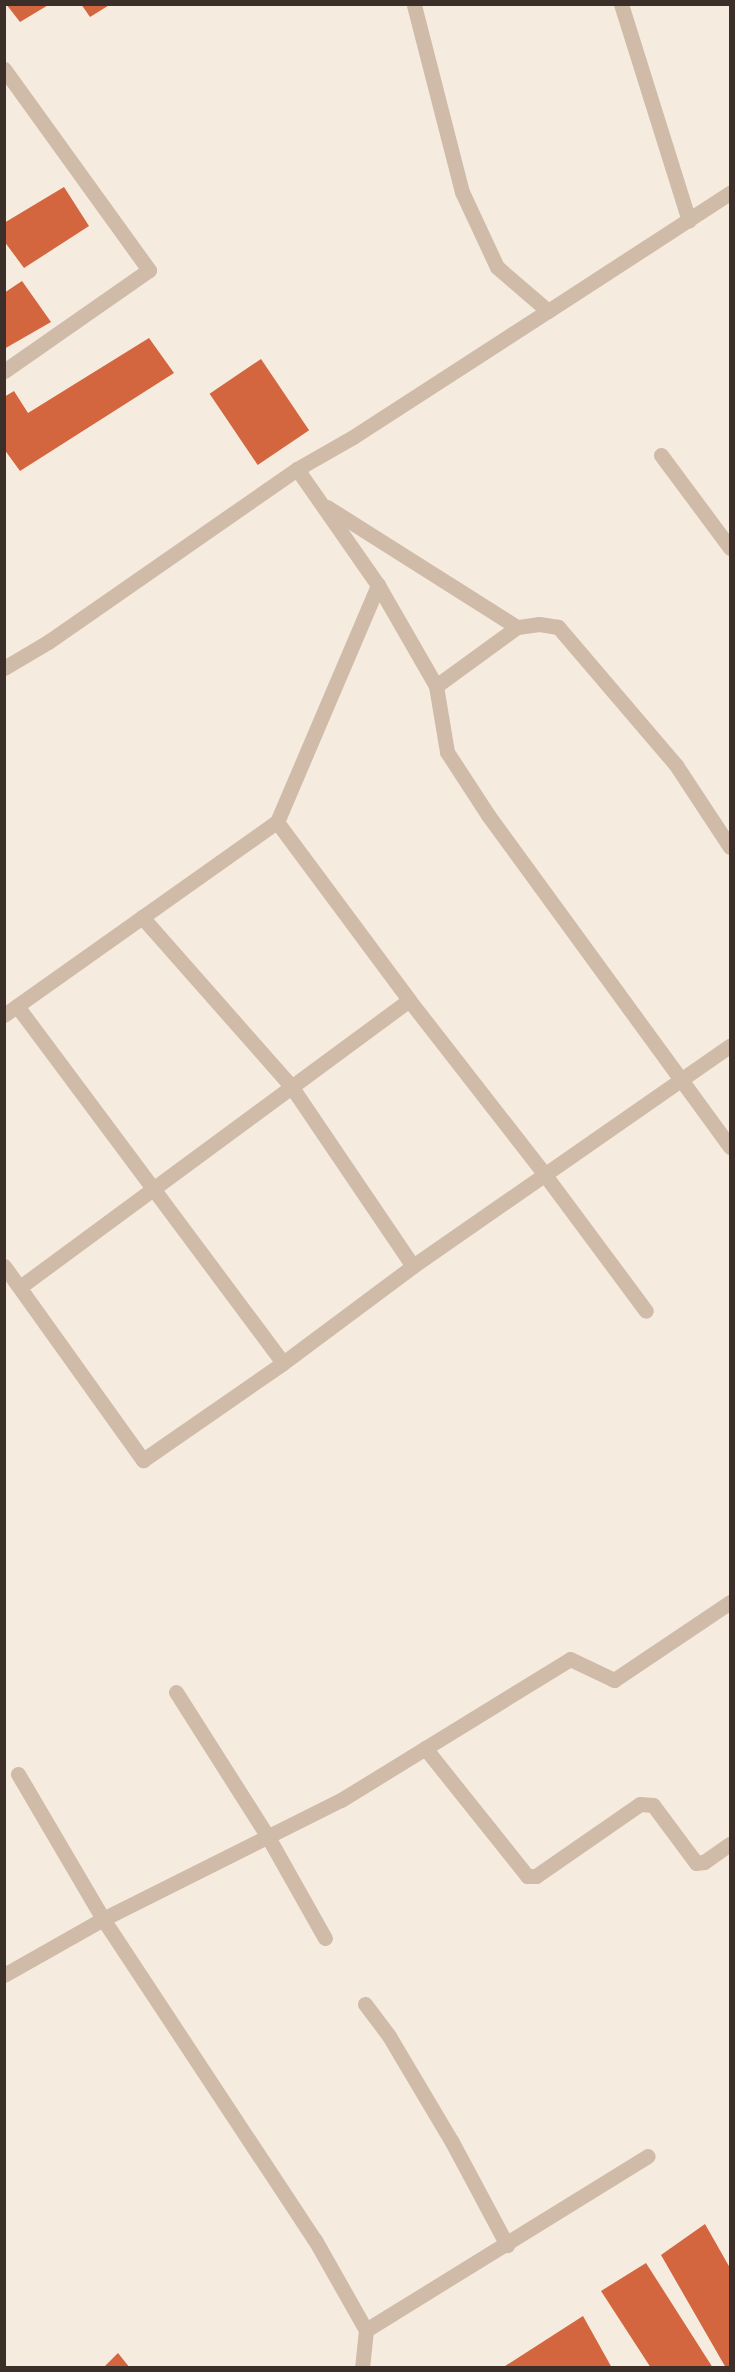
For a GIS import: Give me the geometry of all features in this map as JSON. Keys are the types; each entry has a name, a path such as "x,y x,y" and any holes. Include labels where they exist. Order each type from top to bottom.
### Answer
{"street":[{"path":"621,4 689,221"},
{"path":"414,5 462,192 497,267 548,311"},
{"path":"4,69 149,270 4,371"},
{"path":"4,668 48,642 297,469 353,437 730,193"},
{"path":"661,454 730,548"},
{"path":"297,469 378,585 436,686 447,752 488,815 730,1147"},
{"path":"322,504 517,627"},
{"path":"4,1015 277,822 378,585"},
{"path":"436,686 517,627 539,624 558,627 676,765 730,847"},
{"path":"277,822 409,1000 545,1175 646,1311"},
{"path":"142,917 291,1086 413,1266"},
{"path":"20,1287 409,1000"},
{"path":"17,1006 283,1363"},
{"path":"4,1266 143,1460 283,1363 413,1266 682,1082 730,1046"},
{"path":"4,1975 103,1919 341,1800 570,1659 614,1680 730,1602"},
{"path":"176,1692 268,1837 325,1938"},
{"path":"425,1748 528,1876 536,1876 640,1804 653,1805 696,1863 704,1862 730,1844"},
{"path":"18,1774 103,1919 315,2240 366,2330 362,2367"},
{"path":"365,2004 389,2036 452,2142 507,2245"},
{"path":"366,2330 648,2156"}],"building":[{"path":"6,4 50,4 20,22"},
{"path":"81,4 111,4 90,17"},
{"path":"64,187 89,226 24,268 4,241 4,223"},
{"path":"22,281 51,322 4,349 4,293"},
{"path":"149,338 174,373 20,471 4,449 4,397 14,391 28,413"},
{"path":"261,359 309,430 258,465 210,394"},
{"path":"705,2224 730,2268 730,2368 726,2368 661,2255"},
{"path":"646,2263 713,2368 651,2368 601,2291"},
{"path":"583,2316 612,2368 502,2368"},
{"path":"118,2353 130,2368 103,2368"}]}
